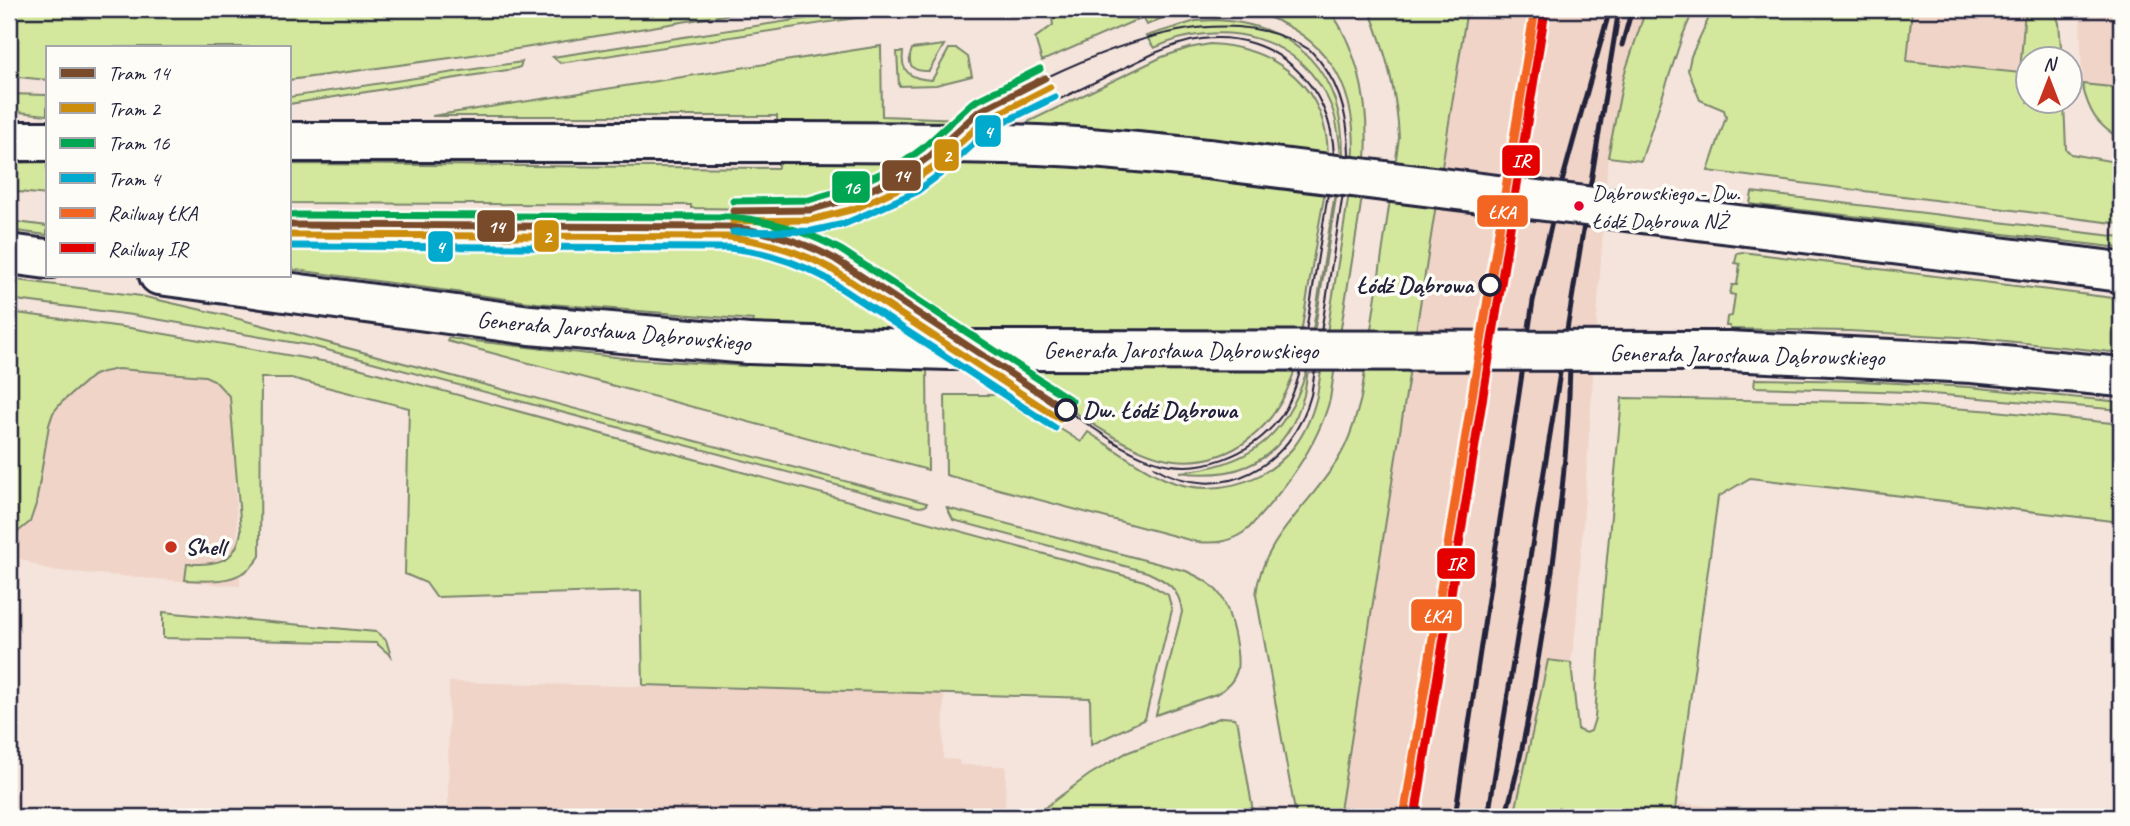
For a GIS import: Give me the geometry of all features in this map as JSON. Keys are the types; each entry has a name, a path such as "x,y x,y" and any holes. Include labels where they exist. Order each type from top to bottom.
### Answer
{"main road":[{"path":"9,141 46,141"},
{"path":"290,142 939,142 1041,145 1208,159 2121,272"},
{"path":"9,254 46,259"},
{"name":"Generała Jarosława Dąbrowskiego","path":"166,276 530,325 749,344 950,350 1728,351 1972,363 2121,377"}],"shaded area":[{"path":"1467,9 1646,9 1624,75 1608,157 1576,627 1571,663 1548,661 1514,817 1339,817"},
{"path":"1912,9 2025,9 2022,46 2014,46 2014,72 1906,61"},
{"path":"2080,9 2121,9 2121,88 2084,84 2084,46 2081,46"},
{"path":"105,363 230,377 240,586 48,570 9,554 9,484 32,414"},
{"path":"449,682 944,693 943,759 959,760 960,765 1006,766 1005,809 1028,810 1026,817 448,817"},
{"path":"1679,803 1806,817 1677,817"}],"green space":[{"path":"9,9 761,9 524,48 290,80 290,46 46,46 46,80 9,76"},
{"path":"867,9 882,9 882,14 560,63 553,57"},
{"path":"1114,9 1198,9 1168,15 1147,25 1143,17 1042,61 1035,38 1053,25 1052,18"},
{"path":"1244,9 1328,9 1349,46 1363,95 1367,143 1363,189 1330,399 1308,452 1249,528 1231,539 1211,543 1197,542 946,475 945,395 1007,395 1081,442 1088,432 1135,463 1182,485 1216,487 1234,485 1250,479 1266,472 1280,461 1301,437 1317,396 1353,168 1354,138 1343,87 1332,65 1297,31"},
{"path":"1369,9 1467,9 1339,817 1296,817 1256,595 1260,575 1278,538 1341,454 1361,398 1399,138 1390,72"},
{"path":"1646,9 1694,9 1682,37 1641,161 1608,157 1624,75"},
{"path":"1713,9 1912,9 1907,61 2014,72 2014,116 2065,116 2066,149 2071,154 2121,163 2121,224 1708,171 1726,117 1724,110 1700,100 1688,70 1691,56"},
{"path":"2025,9 2054,9 2059,23 2061,46 2022,46"},
{"path":"1216,20 1245,24 1270,32 1292,43 1310,59 1335,100 1341,126 1343,155 1304,395 1296,417 1286,435 1259,460 1223,473 1202,474 1179,472 1225,463 1260,445 1275,432 1297,396 1306,373 1341,156 1334,114 1318,83 1301,63 1280,48 1257,39 1232,34 1206,34 1154,48 1146,36 1196,21"},
{"path":"1210,44 1232,46 1252,52 1288,70 1314,100 1322,119 1328,154 1324,195 1293,375 1285,394 1263,427 1232,450 1215,457 1174,460 1139,450 1120,440 851,265 812,244 775,231 736,225 691,224 691,216 799,218 859,204 1162,57"},
{"path":"944,45 929,71 915,69 910,63 912,49"},
{"path":"881,46 882,116 961,119 921,154 880,182 835,200 782,206 781,209 691,208 691,205 290,203 290,164 778,168 777,116 432,116"},
{"path":"949,49 957,49 968,57 972,76 936,85 899,86 897,52 903,52 903,65 909,74 932,80"},
{"path":"522,62 520,67 514,69 290,104 290,97"},
{"path":"2084,84 2121,88 2121,139 2100,123 2088,102"},
{"path":"9,94 46,95 46,115 9,111"},
{"path":"46,162 46,195 9,191 9,163"},
{"path":"1752,192 2121,237 2121,248 1750,204"},
{"path":"9,221 46,226 46,235 9,230"},
{"path":"691,231 744,232 799,246 846,271 985,364 927,364 928,470 447,341 448,338 633,359 745,366 753,320 537,303 290,269 290,233 690,234"},
{"path":"1737,253 2121,299 2121,353 1976,338 1849,331 1730,329 1730,326 1726,326 1727,317 1732,316 1735,295 1730,294 1732,285 1737,285 1740,264 1735,263"},
{"path":"9,279 141,296 224,315 927,503 919,507 308,345 132,315 9,299"},
{"path":"9,312 130,328 351,366 1144,581 1168,595 1172,610 1145,719 1091,745 1090,698 643,685 641,591 436,597 426,583 405,574 409,408 291,378 261,378 260,556 245,571 227,579 185,580 187,564 216,562 229,556 235,550 241,531 230,397 214,380 205,376 118,369 92,376 53,413 36,504 30,522 9,539"},
{"path":"1755,379 1969,387 2121,402 2121,410 1908,392 1754,387"},
{"path":"1622,398 1864,402 1995,411 2121,424 2121,522 1750,478 1718,497 1674,817 1514,817 1548,660 1571,663 1578,730 1586,733 1591,731 1595,718"},
{"path":"947,508 1186,571 1200,578 1217,591 1228,611 1238,663 1234,678 1216,694 1156,715 1182,612 1178,597 1171,587 1147,572 953,520"},
{"path":"163,612 376,632 386,640 391,656 376,643 163,638"},
{"path":"1222,717 1234,718 1238,724 1254,817 1042,817 1043,809 1089,775 1126,753"}],"tram line":[{"path":"1045,78 1143,39 1213,27 1247,28 1279,35 1310,50 1328,73 1344,113 1349,156 1311,395 1302,420 1288,442 1271,460 1250,473 1228,481 1204,483 1179,478 1154,467"},
{"path":"905,174 1155,53 1190,41 1228,39 1253,43 1275,53 1310,85 1323,106 1331,130 1334,156 1299,375 1285,410 1256,441 1224,459 1206,464 1169,465 1141,456 1112,441"},
{"name":"16","path":"733,201 809,200 846,189 900,165 923,148 972,103 1040,69"},
{"name":"14","path":"733,211 810,210 850,199 905,174 930,156 978,112 1045,78"},
{"name":"2","path":"733,221 811,220 854,209 910,183 937,164 984,121 1050,87"},
{"name":"4","path":"733,232 812,231 844,224 916,192 944,171 990,129 1055,97"},
{"name":"16","path":"290,215 730,217 773,224 815,237 841,250 1072,401"},
{"name":"14","path":"290,225 730,227 771,234 835,259 1066,410"},
{"name":"2","path":"290,235 729,237 768,244 830,268 1060,419"},
{"name":"4","path":"290,246 729,248 766,254 824,277 1055,428"},
{"path":"1066,410 1119,445"}],"railway":[{"path":"1455,817 1533,301 1560,189 1610,9"},
{"path":"1488,817 1619,9"},
{"path":"1622,45 1632,9"},
{"path":"1505,817 1527,723 1553,561 1565,460 1570,358"}],"rail line":[{"name":"ŁKA","path":"1404,817 1535,9"},
{"name":"IR","path":"1415,817 1545,11"}],"place":[{"name":"Dąbrowskiego - Dw. Łódź Dąbrowa NŻ","path":"1579,206"},
{"name":"Łódź Dąbrowa","path":"1490,285"},
{"name":"Dw. Łódź Dąbrowa","path":"1066,410"},
{"name":"Shell","path":"171,547"}]}
